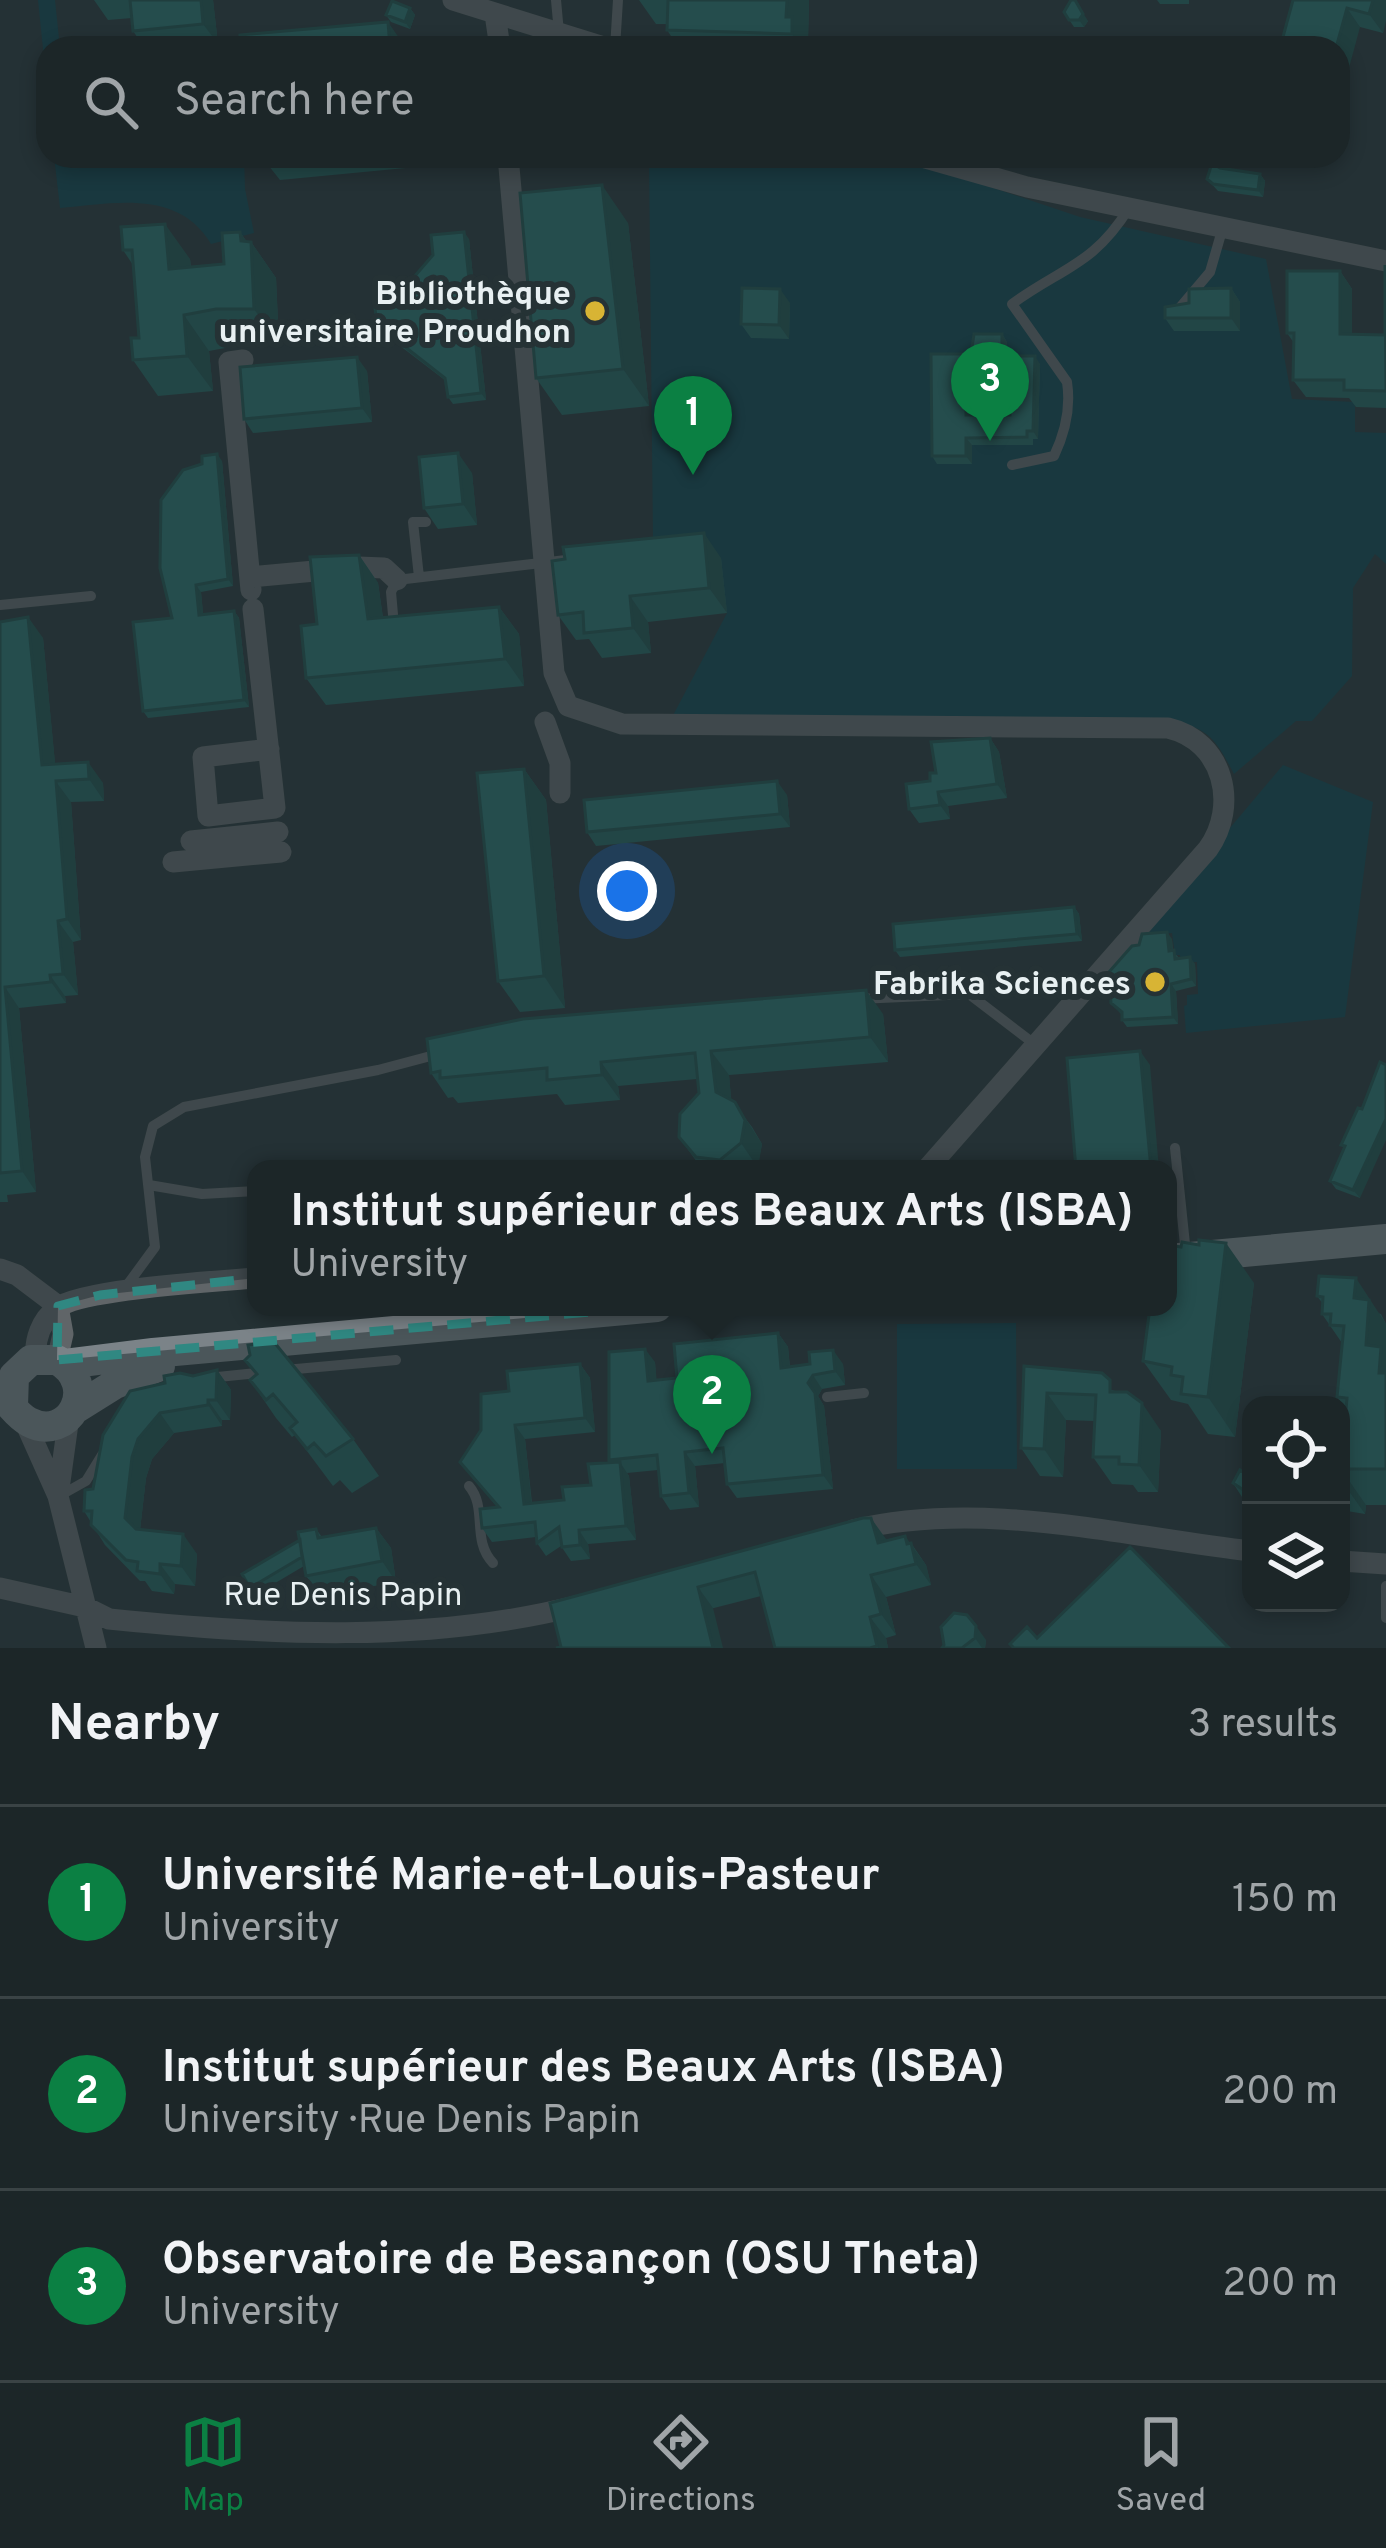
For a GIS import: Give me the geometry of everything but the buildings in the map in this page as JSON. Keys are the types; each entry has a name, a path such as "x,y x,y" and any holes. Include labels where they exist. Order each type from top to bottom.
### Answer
{"main road":[{"path":"1177,1258 1386,1238"},
{"path":"215,1349 139,1372 47,1426 12,1406 14,1376 47,1361 562,1316"},
{"path":"0,1347 47,1361 78,1385 72,1412"}],"street":[{"path":"453,0 496,7 569,36"},
{"path":"509,168 555,560 554,673 568,706 622,724 1168,728 1185,731 1205,747 1222,779 1227,803 1222,830 934,1160"},
{"path":"959,168 1027,188 1385,258"},
{"path":"243,360 229,362 269,749"},
{"path":"252,592 358,567 384,568 408,579"},
{"path":"545,722 560,763 560,794"},
{"path":"173,862 280,842 191,841"},
{"path":"0,1269 58,1306 63,1334 47,1361"},
{"path":"58,1306 123,1291 247,1279"},
{"path":"12,1406 58,1496 96,1648"},
{"path":"58,1496 72,1412"},
{"path":"838,1534 937,1519 1027,1520 1242,1550"},
{"path":"1350,1562 1386,1564"},
{"name":"Rue Denis Papin","path":"0,1588 85,1607 109,1619 423,1632 496,1624 600,1600"}],"lane":[{"path":"556,0 559,33"},
{"path":"613,36 618,0"},
{"path":"1012,465 1054,456 1069,394 1067,382 1012,304 1087,259 1129,208"},
{"path":"1177,310 1210,272 1223,227"},
{"path":"408,579 412,522 426,522"},
{"path":"394,635 392,592 408,579 555,560"},
{"path":"0,605 91,596"},
{"path":"845,1000 969,994 1038,1046"},
{"path":"123,1291 155,1247 145,1157 153,1126 184,1107 461,1049"},
{"path":"1175,1148 1175,1160"},
{"path":"148,1185 202,1194 247,1192"},
{"path":"188,1381 396,1360"},
{"path":"826,1397 863,1394"},
{"path":"58,1496 86,1481 108,1442"},
{"path":"470,1486 477,1495 481,1547 493,1564"},
{"path":"1386,1586 1386,1618"}],"highlighted area":[{"path":"893,1209 901,1284 57,1360 58,1306 100,1295"}],"shaded area":[{"path":"38,0 55,0 59,36 42,36"},
{"path":"55,168 244,168 254,233 211,244 198,226 163,207 123,203 60,208"},
{"path":"649,168 934,168 1080,217 1266,259 1292,399 1355,402 1355,432 1386,433 1386,564 1375,554 1353,588 1352,676 1312,721 1296,721 1234,774 1209,736 1167,721 669,723 727,613 653,542"},
{"path":"1283,765 1373,802 1345,1017 1186,1033 1184,1006 1187,995 1198,994 1197,962 1181,963 1172,933 1139,936"},
{"path":"1016,1323 1017,1469 897,1469 897,1324"}],"place":[{"name":"Bibliothèque universitaire Proudhon","path":"595,311"},
{"name":"Observatoire de Besançon (OSU Theta)","path":"990,441"},
{"name":"Université Marie-et-Louis-Pasteur","path":"693,475"},
{"name":"Fabrika Sciences","path":"1155,982"},
{"name":"Institut supérieur des Beaux Arts (ISBA)","path":"712,1454"}]}
